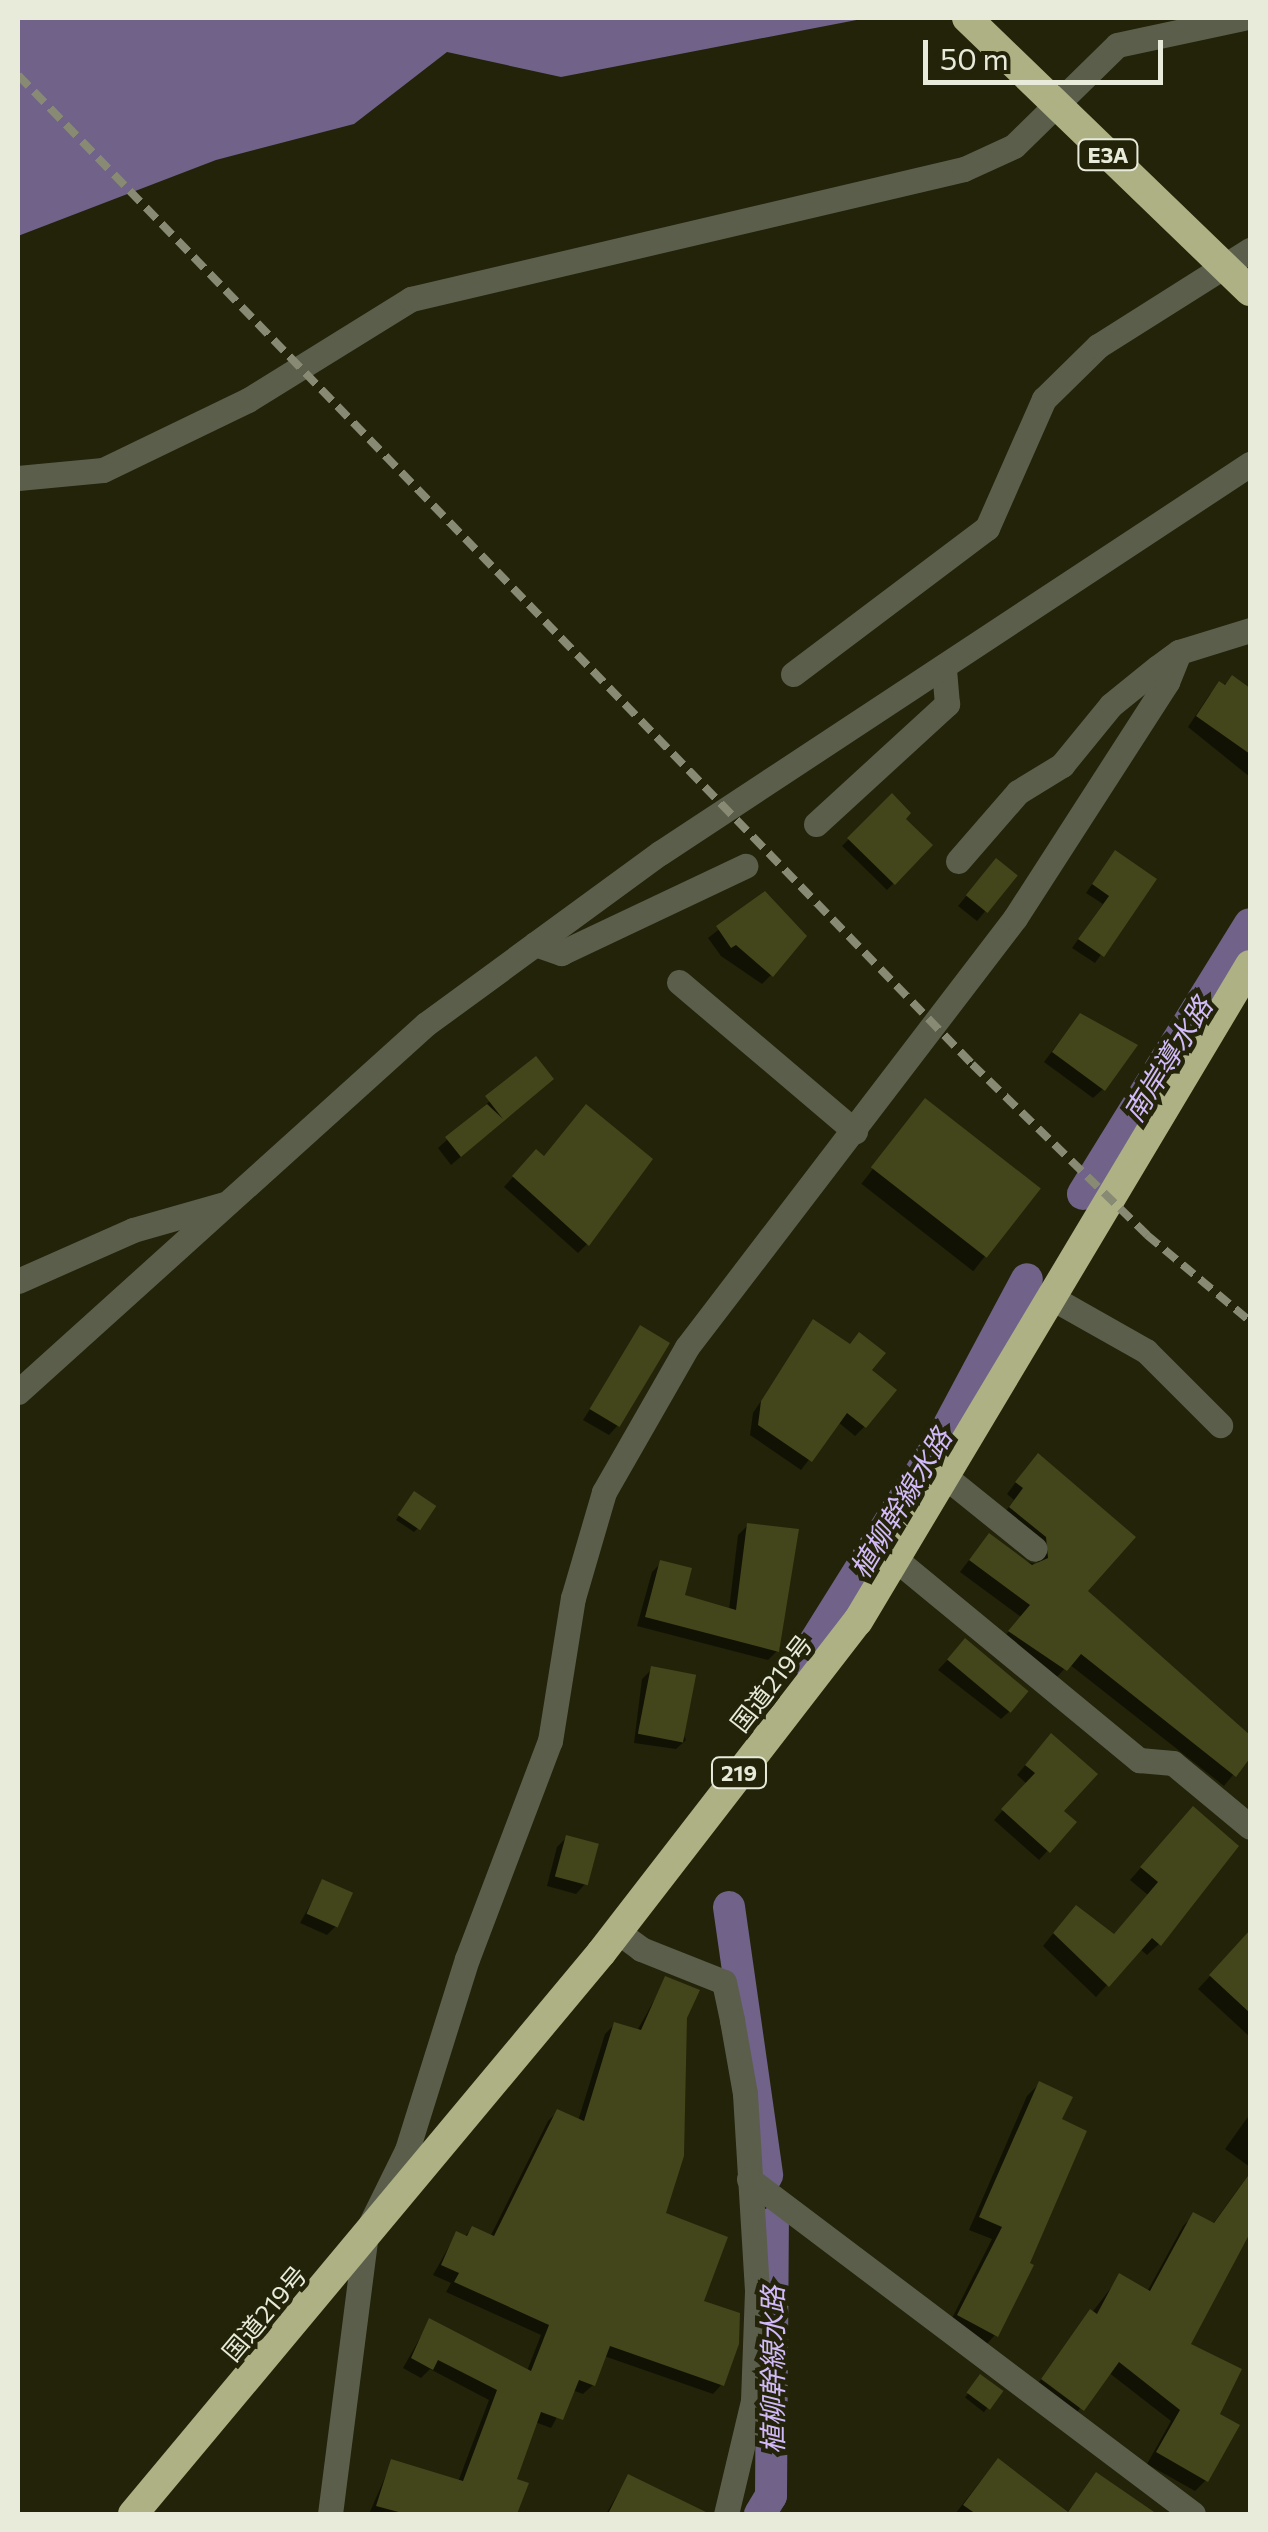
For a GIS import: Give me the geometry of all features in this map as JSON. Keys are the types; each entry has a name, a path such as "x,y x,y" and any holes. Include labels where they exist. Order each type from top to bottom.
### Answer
{"highway":[{"name":"E3A","path":"967,18 1250,291"},
{"name":"国道219号","path":"133,2514 618,1932 858,1622 942,1474 1054,1298 1250,964"}],"street":[{"path":"18,478 103,470 248,400 411,299 964,170 1014,146 1117,44 1243,18"},
{"path":"793,674 986,528 1044,399 1098,346 1250,250"},
{"path":"18,1392 426,1024 660,852 1250,464"},
{"path":"958,861 1018,792 1062,765 1111,705 1179,652 1250,630"},
{"path":"330,2514 366,2233 413,2135 467,1959 550,1740 573,1598 604,1492 687,1347 1016,918 1167,682 1179,652"},
{"path":"816,824 947,704 944,667"},
{"path":"535,944 561,952 745,866"},
{"path":"679,982 855,1132"},
{"path":"18,1280 132,1230 229,1202"},
{"path":"1054,1298 1146,1351 1220,1425"},
{"path":"942,1474 1035,1549"},
{"path":"894,1558 1139,1760 1173,1763 1250,1827"},
{"path":"618,1932 641,1949 724,1982 745,2094 756,2292 754,2401 726,2514"},
{"path":"749,2179 1193,2514"}],"shaded area":[{"path":"18,18 867,18 561,77 447,52 354,124 216,160 18,236"}],"building":[{"path":"1232,675 1250,688 1250,754 1196,716 1219,681 1225,685"},
{"path":"892,793 911,813 906,819 933,845 895,885 847,838"},
{"path":"1115,850 1157,879 1104,957 1078,939 1109,896 1092,884"},
{"path":"996,858 1018,876 988,913 966,895"},
{"path":"765,891 807,936 773,977 736,945 731,948 716,926"},
{"path":"1080,1013 1138,1045 1105,1091 1052,1052"},
{"path":"536,1056 554,1079 461,1157 445,1137 487,1104 503,1119 485,1096"},
{"path":"925,1098 1041,1189 987,1258 871,1167"},
{"path":"586,1104 653,1159 589,1246 512,1176 536,1149 544,1156"},
{"path":"813,1319 850,1344 859,1332 886,1353 872,1370 897,1390 866,1428 847,1413 812,1462 758,1425 761,1401"},
{"path":"640,1325 670,1343 620,1427 590,1409"},
{"path":"1038,1453 1136,1537 1088,1591 1250,1735 1250,1758 1236,1777 1081,1654 1067,1671 1008,1631 1030,1605 969,1560 989,1533 1032,1565 1048,1558 1046,1537 1009,1507 1023,1488 1015,1482"},
{"path":"414,1491 436,1506 420,1530 398,1515"},
{"path":"747,1523 799,1529 779,1652 645,1617 660,1560 692,1568 685,1595 736,1610"},
{"path":"965,1638 1029,1691 1011,1713 947,1659"},
{"path":"651,1666 696,1675 683,1743 638,1734"},
{"path":"1051,1733 1098,1774 1064,1811 1077,1822 1050,1853 1001,1809 1035,1773 1025,1765"},
{"path":"1193,1806 1239,1846 1161,1946 1152,1938 1109,1987 1053,1933 1076,1905 1114,1934 1158,1882 1140,1867"},
{"path":"566,1835 599,1844 588,1885 555,1877"},
{"path":"322,1879 353,1893 338,1928 307,1914"},
{"path":"1250,1930 1250,2013 1209,1975"},
{"path":"665,1976 700,1990 687,2018 684,2156 666,2213 728,2237 704,2301 740,2313 739,2344 724,2386 610,2346 595,2386 579,2380 563,2420 541,2412 517,2479 529,2483 517,2514 406,2514 376,2506 391,2459 463,2481 497,2390 438,2360 433,2370 411,2358 429,2318 531,2371 549,2325 454,2282 459,2273 441,2265 456,2231 467,2236 472,2226 494,2236 557,2109 584,2121 614,2022 641,2030"},
{"path":"1039,2081 1073,2097 1062,2119 1087,2131 1030,2263 1034,2265 998,2337 957,2315 1002,2227 979,2217"},
{"path":"1250,2173 1250,2233 1191,2344 1242,2369 1220,2414 1240,2425 1208,2482 1156,2452 1180,2410 1119,2362 1084,2411 1041,2379 1090,2309 1097,2314 1119,2273 1150,2291 1193,2212 1214,2223"},
{"path":"980,2374 1003,2391 990,2410 966,2393"},
{"path":"998,2458 1068,2512 1096,2472 1157,2514 976,2514 963,2505"},
{"path":"628,2474 710,2514 608,2514"}],"waterway":[{"name":"南岸導水路","path":"1083,1194 1250,924"},
{"name":"植柳幹線水路","path":"804,1659 942,1438 1027,1279"},
{"name":"植柳幹線水路","path":"729,1907 767,2175"},
{"name":"植柳幹線水路","path":"760,2514 771,2496 773,2223"}],"railway":[{"path":"18,75 972,1064 1147,1235 1250,1321"}]}
